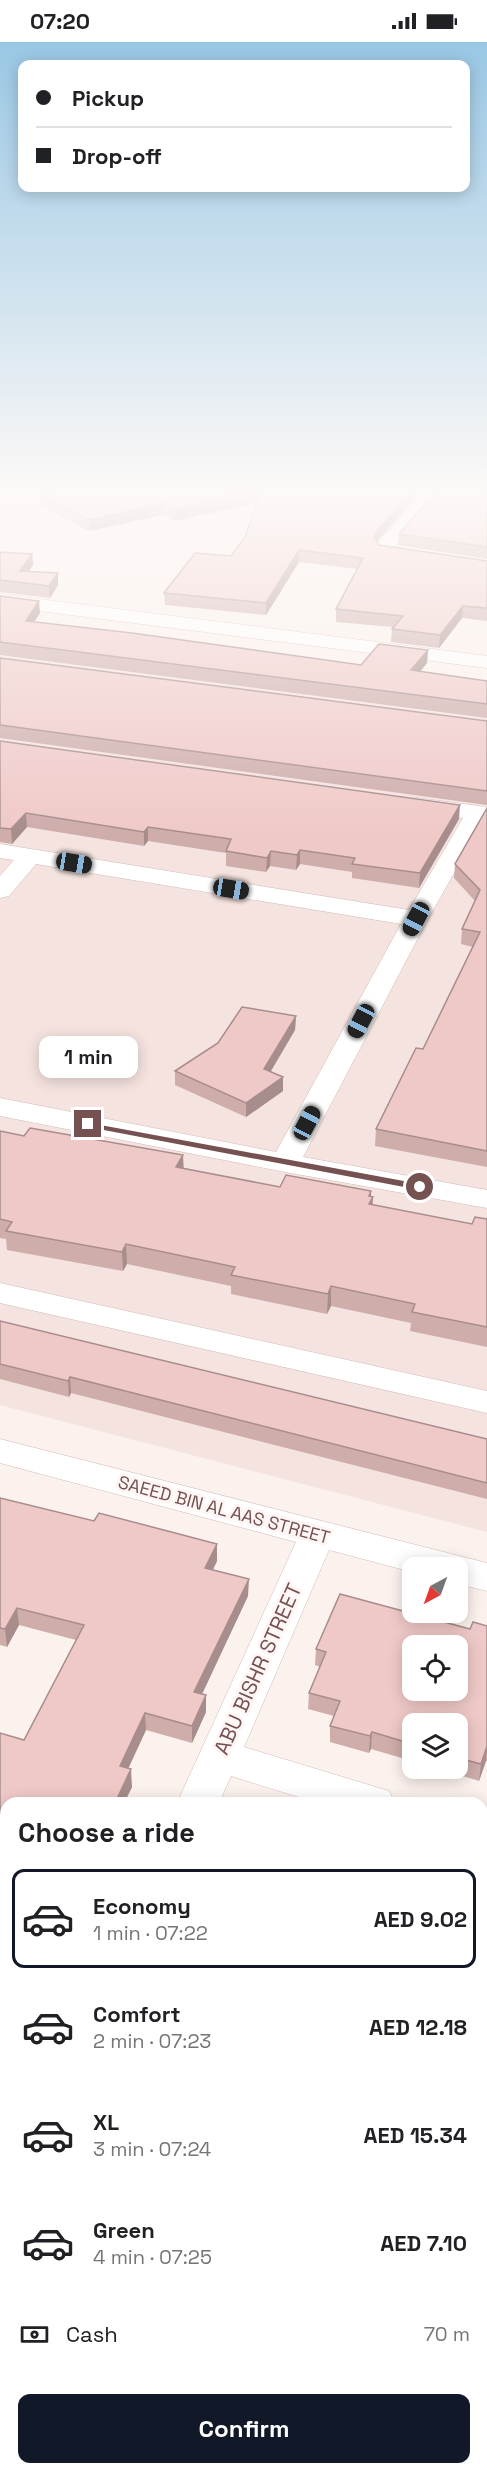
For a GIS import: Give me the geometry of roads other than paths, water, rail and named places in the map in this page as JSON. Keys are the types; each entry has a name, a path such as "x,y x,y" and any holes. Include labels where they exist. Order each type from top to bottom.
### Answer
{"street":[{"path":"44,606 487,662"},
{"path":"0,616 487,675"},
{"path":"285,1163 416,919 482,814 395,802"},
{"path":"0,851 416,919"},
{"path":"0,891 30,856"},
{"path":"0,1107 285,1163 487,1199"},
{"path":"0,1293 487,1402"},
{"name":"SAEED BIN AL AAS STREET","path":"0,1451 406,1557"},
{"name":"ABU BISHR STREET","path":"201,1797 318,1534"},
{"path":"468,1572 487,1577"},
{"path":"219,1756 354,1797"}]}
